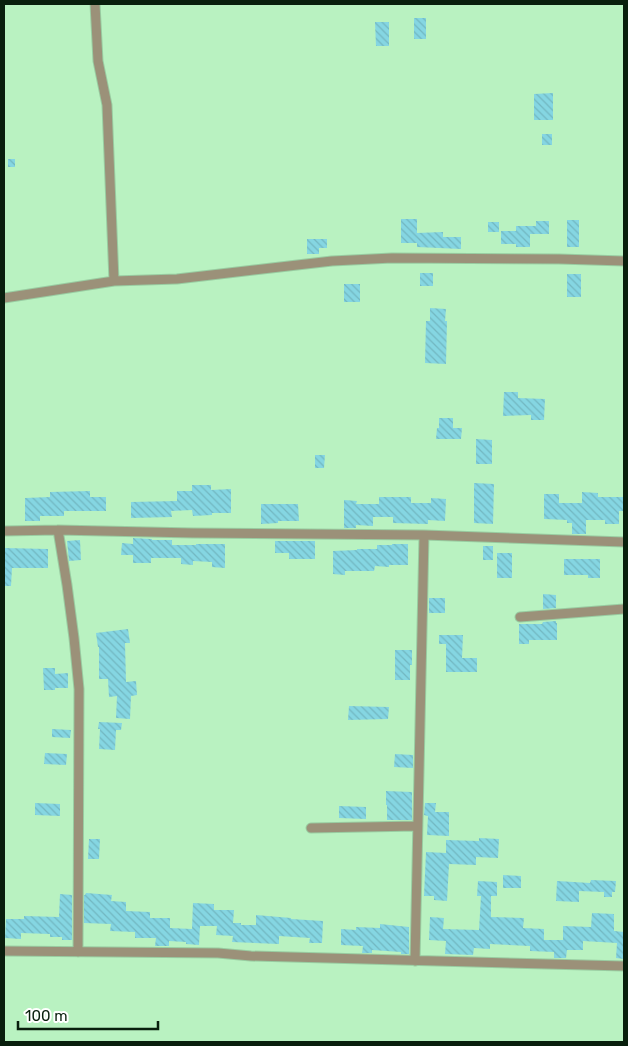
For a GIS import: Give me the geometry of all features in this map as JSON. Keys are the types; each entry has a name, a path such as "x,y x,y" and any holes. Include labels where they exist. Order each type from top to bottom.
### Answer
{"street":[{"path":"95,4 98,61 107,105 109,127 114,281"},
{"path":"4,298 114,281 177,280 307,263 392,258 624,261"},
{"path":"58,530 71,612 79,689 78,952"},
{"path":"4,531 58,530 424,535 624,542"},
{"path":"415,961 424,535"},
{"path":"520,617 624,609"},
{"path":"311,828 417,826"},
{"path":"4,951 218,953 250,956 624,966"}],"building":[{"path":"414,18 426,18 426,39 414,39"},
{"path":"375,22 389,22 389,46 376,46"},
{"path":"553,93 553,120 534,120 534,94"},
{"path":"542,134 552,134 552,145 542,145"},
{"path":"8,159 15,159 15,167 8,167"},
{"path":"401,219 417,219 417,233 443,232 443,237 461,237 461,249 417,247 417,243 401,243"},
{"path":"567,220 579,220 579,247 567,247"},
{"path":"536,221 549,221 549,234 530,234 530,247 516,247 516,244 501,244 501,231 516,231 516,226 536,226"},
{"path":"488,222 499,222 499,232 488,232"},
{"path":"307,239 327,239 327,248 319,248 319,254 307,254"},
{"path":"420,273 433,273 433,286 420,286"},
{"path":"567,274 581,274 581,297 567,297"},
{"path":"344,284 360,284 360,302 344,302"},
{"path":"430,308 446,309 446,364 425,363 426,321 430,321"},
{"path":"504,392 518,392 518,398 545,399 544,420 531,420 531,415 503,416"},
{"path":"439,418 453,418 453,428 462,428 461,439 436,439"},
{"path":"476,439 492,440 492,464 476,464"},
{"path":"315,455 325,455 324,468 315,468"},
{"path":"474,483 494,484 493,524 474,523"},
{"path":"192,485 211,485 211,490 231,489 231,513 193,516 192,510 171,511 172,517 131,518 131,502 177,501 177,491 192,491"},
{"path":"90,491 90,497 106,497 106,511 64,511 64,516 40,516 40,521 25,521 25,498 50,497 50,492"},
{"path":"582,492 598,493 598,497 624,497 624,511 619,511 619,524 605,524 605,520 586,520 586,534 572,534 572,523 567,523 567,520 544,519 544,494 559,494 559,503 582,503"},
{"path":"379,497 411,497 411,503 431,503 431,498 446,499 445,521 428,520 428,524 393,523 393,517 373,517 373,526 356,525 356,528 344,528 344,500 357,501 356,504 379,504"},
{"path":"261,504 298,504 299,521 278,521 278,523 261,524"},
{"path":"133,538 172,540 172,545 225,544 225,568 212,567 212,562 193,561 193,565 181,564 181,558 151,558 151,563 133,563 133,555 121,555 122,543 133,544"},
{"path":"80,540 81,560 69,561 67,541"},
{"path":"275,541 315,541 315,559 289,559 289,553 275,553"},
{"path":"408,544 408,565 375,566 374,571 345,571 345,575 333,574 333,551 377,549 377,545"},
{"path":"483,546 493,546 493,560 483,560"},
{"path":"4,548 48,549 48,568 12,568 11,586 4,586"},
{"path":"497,553 512,553 512,578 497,578"},
{"path":"564,559 600,559 600,578 588,578 588,575 564,575"},
{"path":"543,594 556,595 556,608 543,609"},
{"path":"429,598 445,598 445,613 429,613"},
{"path":"556,621 557,640 529,640 529,644 519,644 519,624 542,624 543,622"},
{"path":"128,629 130,643 125,643 126,682 136,681 137,695 131,696 130,719 116,718 117,696 109,697 108,679 99,679 99,647 96,633"},
{"path":"439,635 463,635 462,658 477,658 477,672 446,672 446,644 439,644"},
{"path":"395,650 412,650 410,680 395,680"},
{"path":"43,668 55,668 55,674 68,673 68,688 44,690"},
{"path":"349,706 389,707 388,719 348,720"},
{"path":"99,722 122,723 121,730 116,730 115,750 99,749"},
{"path":"52,729 71,730 70,738 52,737"},
{"path":"45,753 67,754 66,765 44,764"},
{"path":"395,754 413,755 413,768 394,767"},
{"path":"386,791 412,792 412,820 387,820"},
{"path":"35,803 60,804 60,816 35,815"},
{"path":"425,803 436,803 435,812 449,812 449,836 427,835 428,816 424,815"},
{"path":"339,806 366,807 366,819 339,818"},
{"path":"479,838 499,839 498,858 476,857 476,865 449,864 447,901 434,900 434,896 424,896 426,852 446,853 446,840 479,841"},
{"path":"89,839 100,839 99,859 88,859"},
{"path":"503,875 521,876 521,888 503,888"},
{"path":"591,880 616,881 615,892 612,892 612,897 604,897 604,892 579,891 579,902 556,901 557,881 590,883"},
{"path":"478,881 497,882 497,896 491,896 491,917 524,918 523,928 544,929 544,940 563,940 563,926 591,927 592,913 614,914 614,931 624,932 624,959 616,958 617,943 583,941 583,950 567,950 566,958 554,958 554,952 530,951 530,946 490,944 490,949 474,948 473,955 445,954 446,941 429,940 430,917 444,918 443,929 479,930 481,896 477,896"},
{"path":"86,893 112,895 111,901 126,902 126,911 150,912 150,918 170,918 170,928 192,929 193,903 214,904 214,910 234,910 233,923 241,923 241,925 256,925 256,915 323,921 322,943 309,943 310,938 279,936 279,944 232,942 233,936 216,935 217,926 200,926 199,945 169,941 169,946 155,946 156,938 135,938 135,932 110,931 111,924 84,923 84,895"},
{"path":"60,894 72,895 72,940 62,940 62,937 50,937 50,934 21,933 21,939 5,938 6,919 24,919 24,916 59,917"},
{"path":"380,924 409,927 409,954 372,950 372,953 362,953 363,946 341,945 341,929 356,930 356,927 380,928"}]}
